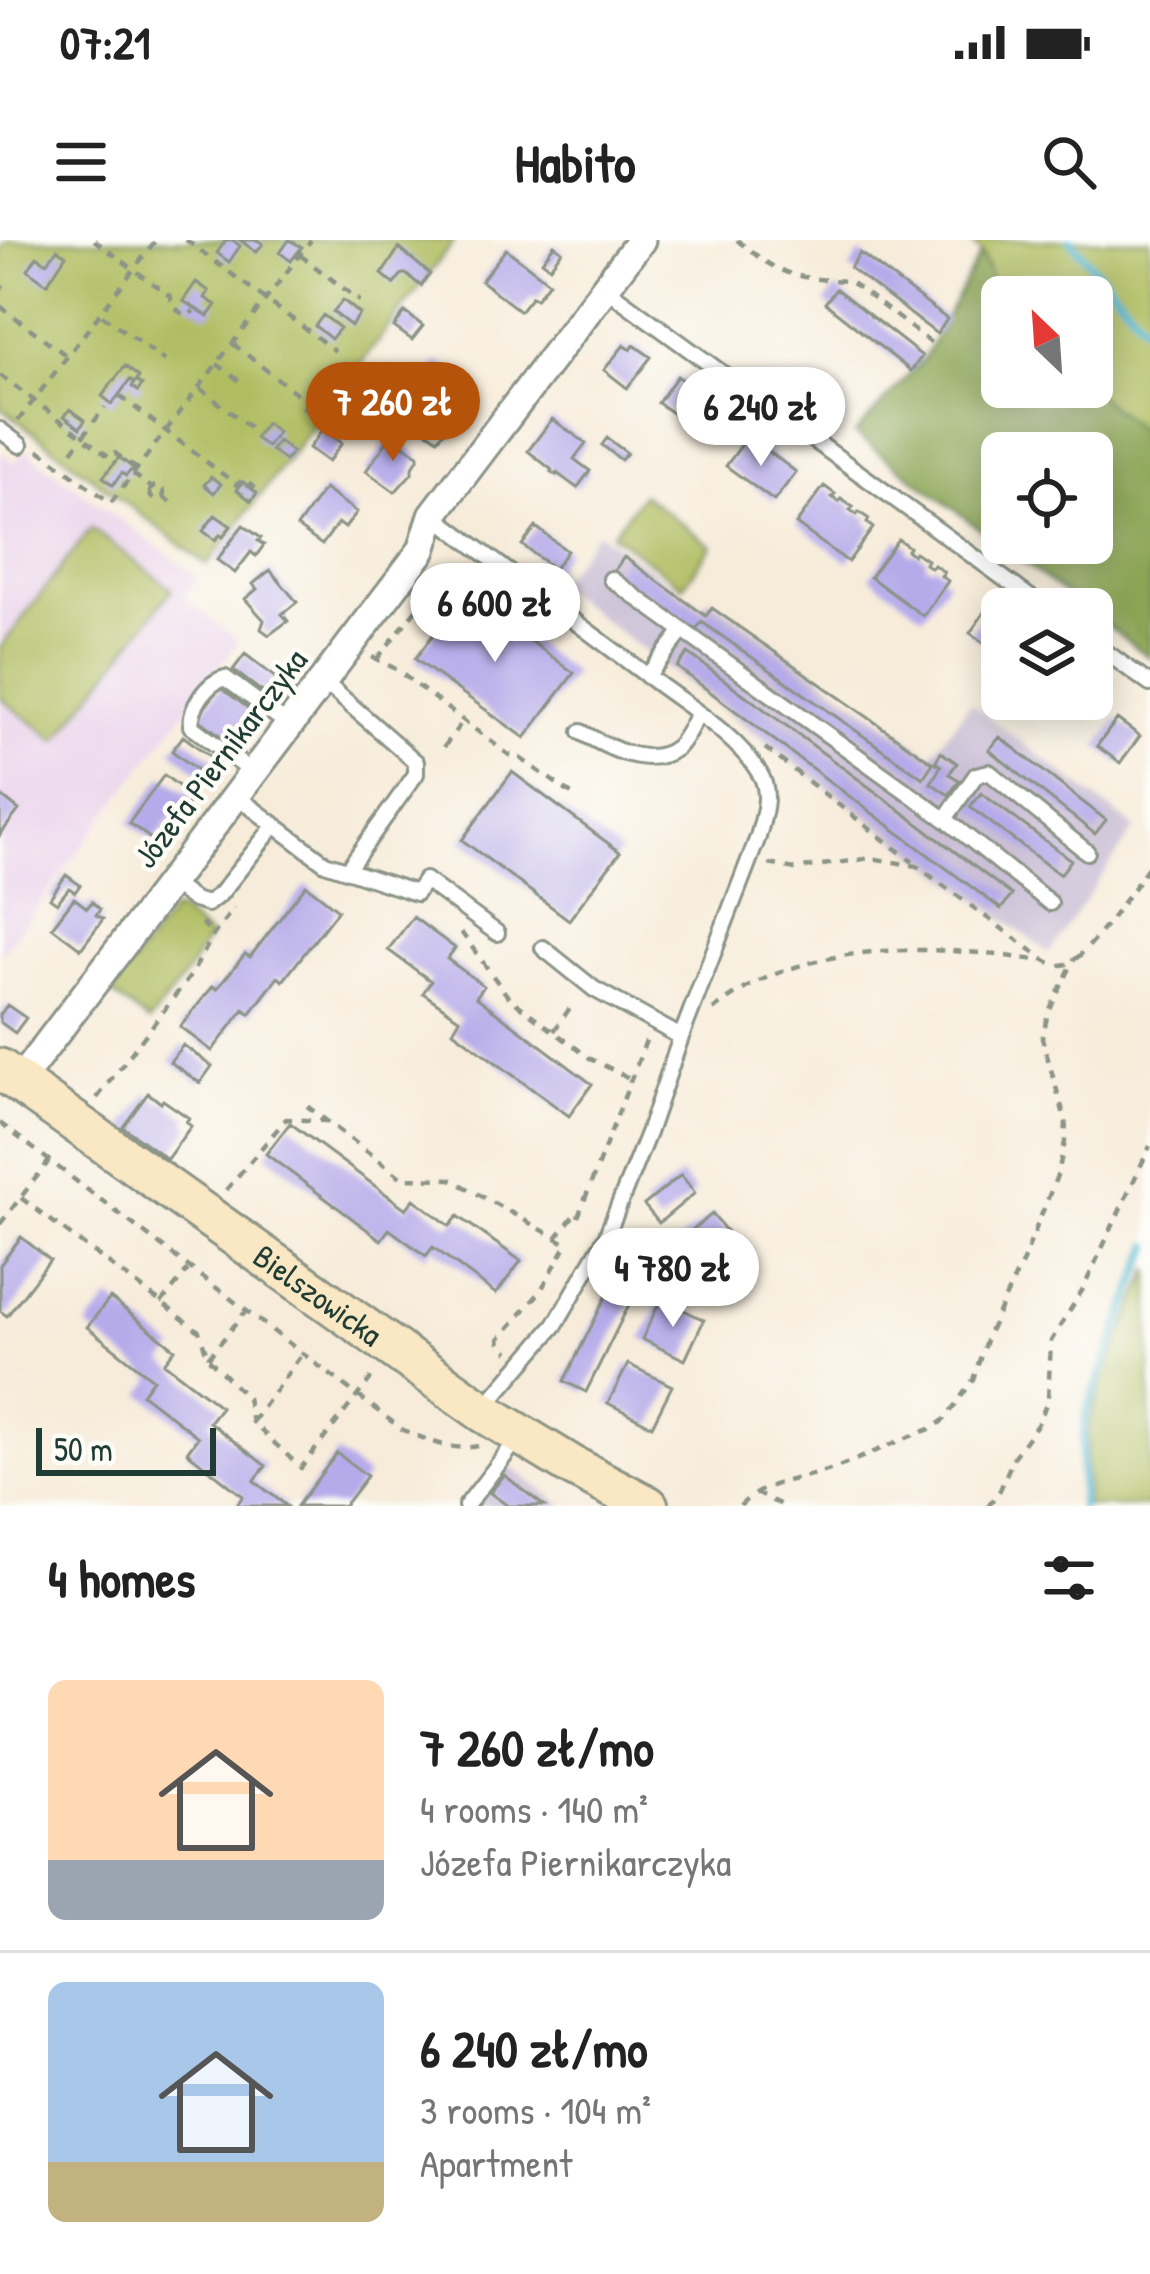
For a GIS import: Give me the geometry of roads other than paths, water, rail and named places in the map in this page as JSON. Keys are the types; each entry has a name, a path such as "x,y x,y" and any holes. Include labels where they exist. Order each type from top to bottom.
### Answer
{"street":[{"name":"Józefa Piernikarczyka","path":"9,1076 170,883 422,550 433,515 640,240"},
{"name":"Bielszowicka","path":"9,1076 482,1411 514,1444 648,1506"}],"lane":[{"path":"605,288 1017,588"},
{"path":"433,515 698,714 746,756 766,788 766,808 749,861 606,1237 567,1308 482,1411"},
{"path":"611,579 945,819 1050,903"},
{"path":"647,676 682,632"},
{"path":"1113,657 1150,684"},
{"path":"289,725 225,678 214,681 191,713 191,726 243,783 274,826 325,863 416,893 425,880 497,933"},
{"path":"323,681 417,766 416,774 347,870"},
{"path":"581,732 612,749 642,756 658,754 675,748 698,714"},
{"path":"945,819 976,775 988,772 1087,852"},
{"path":"170,883 207,904 274,826"},
{"path":"543,948 594,989 653,1022 683,1031"},
{"path":"466,1506 514,1444"}],"waterway":[{"path":"1070,240 1150,332"},
{"path":"1081,1506 1085,1416 1150,1246"}]}
